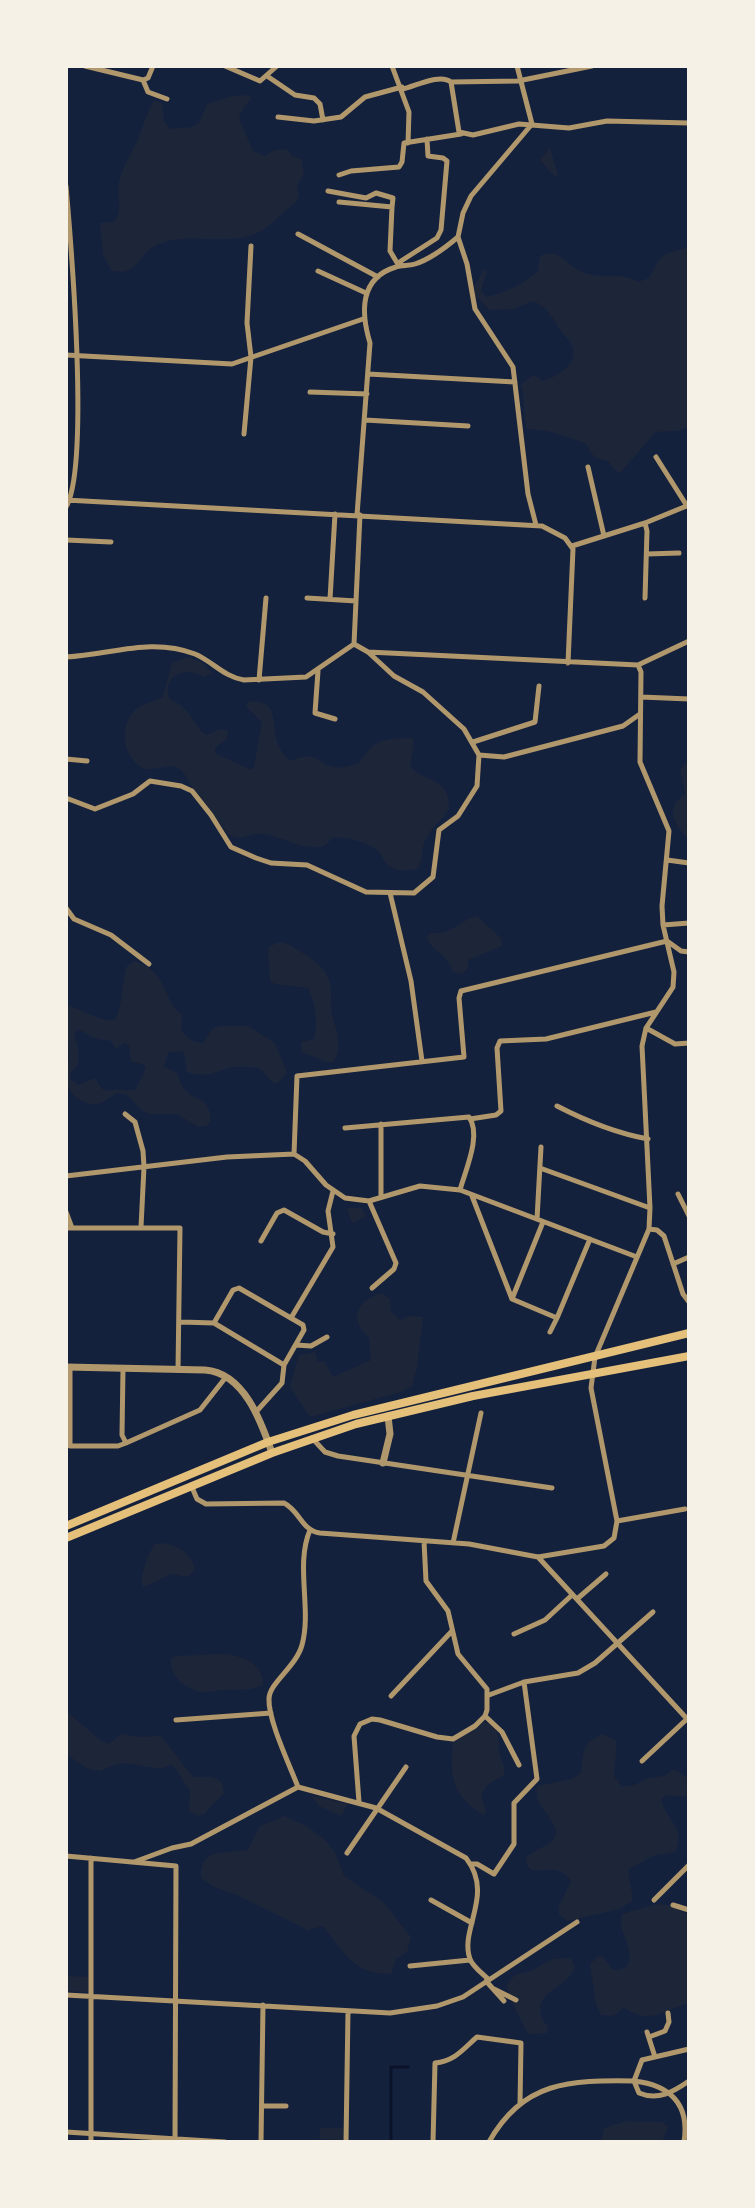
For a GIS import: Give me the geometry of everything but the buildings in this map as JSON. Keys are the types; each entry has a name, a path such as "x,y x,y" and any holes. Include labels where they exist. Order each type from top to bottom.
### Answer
{"main road":[{"path":"66,1526 268,1443 398,1402 689,1333"},
{"path":"66,1538 191,1485 312,1438 388,1416 473,1396 689,1356"}],"street":[{"path":"85,66 143,80 149,77 153,66"},
{"path":"225,66 260,81 277,66"},
{"path":"392,66 409,112 408,142"},
{"path":"517,66 532,124"},
{"path":"278,117 323,120 347,114 365,96 445,78 451,82 521,80 572,68 592,66"},
{"path":"267,76 296,95 314,98 320,104 323,120"},
{"path":"143,80 148,92 167,99"},
{"path":"451,82 461,134"},
{"path":"339,175 351,171 399,167 402,162 403,144 408,142 461,134 473,135 519,124 569,128 607,121 689,123"},
{"path":"532,124 471,196 463,213 458,237 467,264 475,309 513,367 528,494 536,525"},
{"path":"399,266 401,261 437,237 441,230 447,161 443,158 428,156 427,139"},
{"path":"66,186 76,356 77,459 66,507"},
{"path":"328,191 366,198 376,193 393,198 389,242 390,251 399,266"},
{"path":"339,202 392,207"},
{"path":"298,234 378,277"},
{"path":"354,644 358,515 370,344 363,319 366,293 370,283 378,277 399,266 418,263 439,252 458,237"},
{"path":"244,434 251,357 247,323 252,246"},
{"path":"318,271 366,293"},
{"path":"66,355 225,364 363,319"},
{"path":"368,374 515,382"},
{"path":"310,393 367,394"},
{"path":"365,420 468,426"},
{"path":"572,546 645,523 688,505 656,457"},
{"path":"588,467 604,536"},
{"path":"68,500 536,525 554,531 572,546 574,586 568,663"},
{"path":"330,599 335,514"},
{"path":"645,523 647,554 645,598"},
{"path":"66,540 111,542"},
{"path":"647,554 679,554"},
{"path":"259,680 266,598"},
{"path":"307,598 356,601"},
{"path":"368,652 638,665 689,641"},
{"path":"66,798 95,809 133,794 150,781 181,786 199,800 231,847 271,863 298,864 320,869 366,892 414,893 433,877 437,867 439,830 458,816 477,786 479,754 464,729 428,696 394,676 368,652 354,644"},
{"path":"66,657 96,656 151,645 196,654 235,679 259,680 301,678 318,671 354,644"},
{"path":"191,1485 198,1499 206,1504 284,1503 293,1509 310,1530 320,1533 453,1543 538,1557 604,1546 614,1538 617,1521 591,1388 591,1373 595,1356 649,1229 648,1139 642,1051 646,1028 674,983 674,967 663,925 662,906 669,831 640,762 642,672 638,665"},
{"path":"318,671 315,713 335,719"},
{"path":"473,742 535,722 539,686"},
{"path":"641,697 689,699"},
{"path":"479,754 504,757 623,726 640,714"},
{"path":"66,759 87,761"},
{"path":"667,860 689,863"},
{"path":"390,892 411,981 422,1060"},
{"path":"66,908 74,919 111,935 149,964"},
{"path":"663,925 689,923"},
{"path":"294,1154 295,1081 300,1074 464,1057 459,998 461,991 667,941 681,951 689,952"},
{"path":"345,1128 496,1115 501,1111 497,1048 500,1041 546,1039 656,1012"},
{"path":"646,1028 675,1044 689,1044"},
{"path":"557,1106 600,1126 648,1139"},
{"path":"125,1114 135,1122 143,1151 141,1227"},
{"path":"460,1190 474,1139 470,1119"},
{"path":"381,1124 381,1197"},
{"path":"512,1299 540,1221 541,1147"},
{"path":"66,1176 246,1155 294,1154 305,1161 333,1191 345,1198 369,1201 420,1186 460,1190 637,1257"},
{"path":"540,1168 650,1208"},
{"path":"291,1318 333,1247 328,1206 333,1191"},
{"path":"678,1194 689,1216"},
{"path":"472,1196 512,1299 556,1318"},
{"path":"369,1201 396,1263 394,1269 372,1287"},
{"path":"261,1241 276,1213 284,1210 323,1232 333,1234"},
{"path":"66,1212 69,1228 180,1228 181,1322 178,1326 178,1370"},
{"path":"649,1229 661,1232 683,1294 689,1302"},
{"path":"550,1332 590,1239"},
{"path":"673,1264 689,1257"},
{"path":"214,1323 233,1290 239,1288 304,1327 284,1365 282,1383 255,1413"},
{"path":"181,1322 214,1323 284,1365"},
{"path":"296,1345 311,1346 327,1337"},
{"path":"226,1377 200,1410 126,1443 118,1446 70,1446 68,1367 210,1371 226,1377 243,1392 255,1413 272,1453"},
{"path":"123,1369 122,1435 126,1443"},
{"path":"453,1543 470,1477 481,1413"},
{"path":"383,1463 390,1434 388,1416"},
{"path":"312,1438 325,1452 470,1477 552,1488"},
{"path":"617,1521 686,1509"},
{"path":"298,1787 268,1703 270,1690 294,1664 303,1644 306,1548 310,1530"},
{"path":"359,1802 354,1736 356,1728 360,1725 372,1719 380,1720 427,1735 453,1738 475,1726 485,1716 489,1695 482,1681 458,1654 445,1606 426,1581 424,1541"},
{"path":"538,1557 617,1645 688,1719 642,1761"},
{"path":"514,1634 545,1620 606,1574"},
{"path":"489,1695 524,1682 578,1673 595,1664 652,1612"},
{"path":"391,1696 452,1631"},
{"path":"470,1864 477,1864 494,1874 514,1844 514,1803 537,1779 524,1682"},
{"path":"176,1720 271,1713"},
{"path":"485,1716 502,1732 519,1765"},
{"path":"347,1853 406,1767"},
{"path":"132,1863 165,1850 191,1844 298,1787 376,1808 466,1858 470,1864 478,1886 468,1947 470,1960 504,2001"},
{"path":"66,1856 176,1866 175,2140"},
{"path":"91,1858 91,2142"},
{"path":"654,1900 689,1865"},
{"path":"431,1900 472,1923"},
{"path":"673,1905 689,1910"},
{"path":"66,1995 390,2013 437,2006 463,1997 577,1922"},
{"path":"410,1966 470,1960"},
{"path":"494,1989 516,2000"},
{"path":"261,2142 263,2005"},
{"path":"346,2142 348,2011"},
{"path":"655,2057 648,2035 665,2031 669,2022 668,2013"},
{"path":"433,2142 435,2063 447,2062 477,2037 520,2043 520,2104"},
{"path":"688,2050 642,2060 634,2081 639,2093 644,2095 670,2093 689,2081"},
{"path":"489,2142 499,2124 538,2091 552,2086 586,2081 634,2081 661,2086 670,2093 684,2116 684,2142"},
{"path":"262,2106 286,2106"},
{"path":"66,2132 225,2142"}],"shaded area":[{"path":"249,95 251,99 243,108 239,118 253,151 265,156 274,150 288,149 292,156 301,159 304,173 297,187 299,196 295,203 255,234 231,239 178,239 166,242 149,250 131,269 119,272 111,270 103,254 100,223 114,222 117,218 119,213 118,187 121,176 154,100 162,103 164,122 171,129 192,127 199,123 207,104 232,96"},
{"path":"550,148 558,175 555,177 540,160"},
{"path":"689,247 689,427 677,431 656,432 620,473 608,461 595,458 585,443 548,431 527,429 521,384 534,375 543,381 555,376 566,368 573,357 573,350 550,314 533,301 513,309 490,310 475,296 475,285 484,270 487,270 481,291 486,297 526,280 538,271 540,256 547,254 558,255 582,272 625,277 638,282 649,278 658,261 665,254"},
{"path":"187,657 202,662 212,673 204,677 190,672 177,675 169,684 170,699 185,709 203,733 207,735 220,729 228,730 227,738 215,748 215,753 251,770 254,767 262,722 246,706 248,701 269,707 278,744 288,760 309,757 316,758 330,766 346,767 359,763 375,744 393,739 412,738 414,742 410,766 446,791 449,810 427,836 421,863 417,869 393,868 386,863 378,851 356,840 332,838 324,846 310,847 263,834 233,837 206,807 181,770 171,766 149,769 138,765 126,746 125,731 129,717 140,707 163,697 172,663"},
{"path":"689,759 689,839 679,828 673,811 679,799 685,794 680,770"},
{"path":"477,916 501,938 502,946 468,960 468,968 462,974 453,972 444,956 433,948 427,938 430,933 451,930"},
{"path":"276,943 292,946 307,955 321,967 328,977 331,990 331,1011 338,1040 338,1051 333,1062 327,1062 302,1052 301,1042 314,1039 316,1019 313,1001 308,988 275,984 270,981 268,948"},
{"path":"135,961 147,966 155,973 171,1003 182,1014 181,1030 191,1039 203,1043 212,1029 219,1026 248,1026 275,1043 287,1073 275,1083 260,1069 253,1067 231,1068 204,1075 196,1074 187,1072 184,1053 180,1051 168,1053 164,1066 178,1074 186,1091 207,1105 210,1111 211,1121 206,1126 198,1127 177,1114 150,1114 141,1110 127,1095 117,1093 96,1104 74,1096 66,1083 65,1075 69,1060 66,1005 101,1019 115,1020 127,966","holes":["78,1029 94,1038 111,1041 116,1049 124,1043 129,1045 131,1062 142,1064 146,1068 136,1089 107,1091 101,1088 95,1078 79,1085 71,1080 70,1073 77,1066 79,1056 74,1035"]},
{"path":"347,1208 361,1208 366,1216 352,1223"},
{"path":"382,1293 390,1299 391,1312 400,1320 409,1316 423,1317 417,1367 412,1386 401,1392 310,1417 290,1387 299,1355 315,1352 318,1362 324,1361 333,1377 371,1360 369,1338 357,1317 361,1305 366,1300"},
{"path":"161,1543 182,1550 190,1558 195,1569 188,1577 172,1574 143,1587 142,1577 147,1559 155,1544"},
{"path":"224,1654 251,1662 260,1671 263,1685 245,1689 198,1691 180,1682 171,1665 171,1659 176,1656"},
{"path":"66,1711 99,1739 109,1744 121,1734 138,1737 161,1736 193,1777 213,1777 222,1782 224,1793 204,1814 198,1816 189,1811 190,1789 172,1765 160,1768 124,1763 100,1771 86,1768 66,1754"},
{"path":"483,1722 494,1727 496,1731 505,1770 504,1775 487,1785 481,1795 486,1812 483,1815 459,1793 455,1785 452,1766 453,1743"},
{"path":"602,1734 617,1741 614,1776 622,1787 634,1785 649,1778 664,1776 674,1769 689,1779 689,1795 682,1797 667,1795 661,1799 677,1830 678,1844 675,1852 653,1856 629,1869 632,1901 620,1909 567,1921 559,1915 559,1906 571,1881 566,1875 556,1870 531,1870 526,1864 527,1856 553,1841 556,1833 552,1821 538,1800 537,1786 572,1779 581,1772 583,1754 587,1745"},
{"path":"311,1796 348,1804 341,1816 319,1806"},
{"path":"285,1816 308,1827 323,1838 335,1852 344,1876 383,1902 411,1937 407,1952 396,1959 391,1974 378,1973 359,1966 344,1953 323,1926 308,1930 237,1895 214,1887 201,1878 204,1861 209,1856 223,1852 248,1850 260,1826"},
{"path":"656,1904 668,1905 689,1915 689,2003 649,2016 641,2016 624,2008 613,2016 601,2015 596,2004 590,1964 599,1956 603,1957 613,1970 623,1969 628,1965 630,1959 621,1924 622,1914"},
{"path":"571,1958 575,1967 572,1974 548,1994 540,2007 542,2017 548,2027 547,2033 528,2034 512,2002 507,1987 509,1981 515,1975 531,1971 552,1959"},
{"path":"66,1976 88,1977 88,1992 66,1991"},
{"path":"627,2121 662,2122 668,2127 662,2142 601,2142 604,2128"},
{"path":"320,2128 343,2128 343,2140 319,2139"}],"waterway":[{"path":"66,1221 67,1225"},
{"path":"391,2142 391,2067 408,2067"}]}
